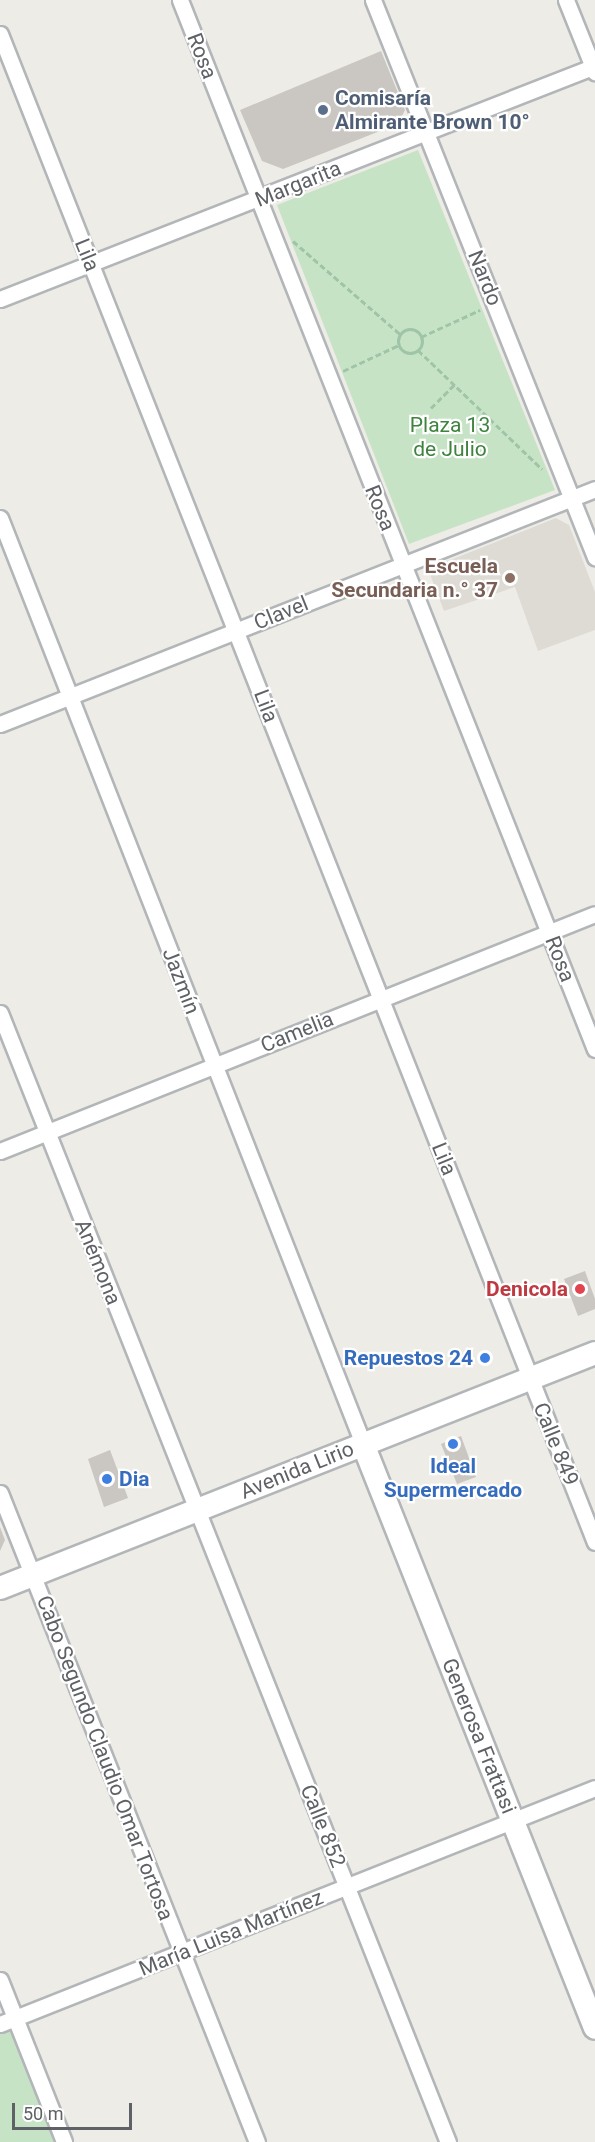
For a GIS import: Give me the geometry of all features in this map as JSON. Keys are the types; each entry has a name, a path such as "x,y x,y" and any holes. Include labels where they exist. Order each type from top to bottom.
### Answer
{"main road":[{"name":"Avenida Lirio","path":"0,1588 595,1353"},
{"name":"Generosa Frattasi","path":"363,1444 595,2028"}],"street":[{"name":"Rosa","path":"180,0 595,1049"},
{"name":"Nardo","path":"373,0 595,557"},
{"path":"566,0 594,69"},
{"name":"Lila","path":"0,34 237,630 380,999 511,1324 530,1380"},
{"name":"Margarita","path":"0,299 594,69"},
{"name":"Clavel","path":"0,724 595,489"},
{"name":"Jazmín","path":"0,518 363,1444"},
{"name":"Camelia","path":"0,1150 595,914"},
{"name":"Anémona","path":"0,1013 197,1510"},
{"name":"Calle 849","path":"530,1380 595,1542"},
{"name":"Cabo Segundo Claudio Omar Tortosa","path":"0,1493 257,2142"},
{"name":"Calle 852","path":"197,1510 448,2142"},
{"name":"María Luisa Martínez","path":"0,2024 595,1788"},
{"path":"0,1980 64,2142"}],"path":[{"path":"292,240 399,334 399,345 408,353 418,350 422,345 422,337 413,329 405,329 399,334"},
{"path":"422,337 495,303"},
{"path":"329,377 399,345"},
{"path":"418,350 547,473"},
{"path":"431,408 454,385"}],"shaded area":[{"name":"Escuela Secundaria n.° 37","path":"556,518 569,525 595,592 595,630 538,651 515,587 444,611 428,569"}],"green space":[{"name":"Plaza 13 de Julio","path":"418,150 555,490 409,544 277,205"},
{"path":"11,2029 55,2142 0,2142 0,2033"}],"building":[{"name":"Comisaría Almirante Brown 10°","path":"381,51 405,110 398,124 283,169 262,161 240,110"},
{"name":"Denicola","path":"585,1271 595,1299 595,1309 578,1316 564,1279"},
{"path":"461,1436 476,1477 457,1484 441,1444"},
{"name":"Dia","path":"110,1450 128,1498 104,1507 88,1459"},
{"path":"0,1527 5,1540 0,1551"}],"place":[{"name":"Comisaría Almirante Brown 10°","path":"323,110"},
{"name":"Escuela Secundaria n.° 37","path":"510,578"},
{"name":"Denicola","path":"580,1289"},
{"name":"Repuestos 24","path":"485,1358"},
{"name":"Ideal Supermercado","path":"453,1444"},
{"name":"Dia","path":"107,1479"}]}
